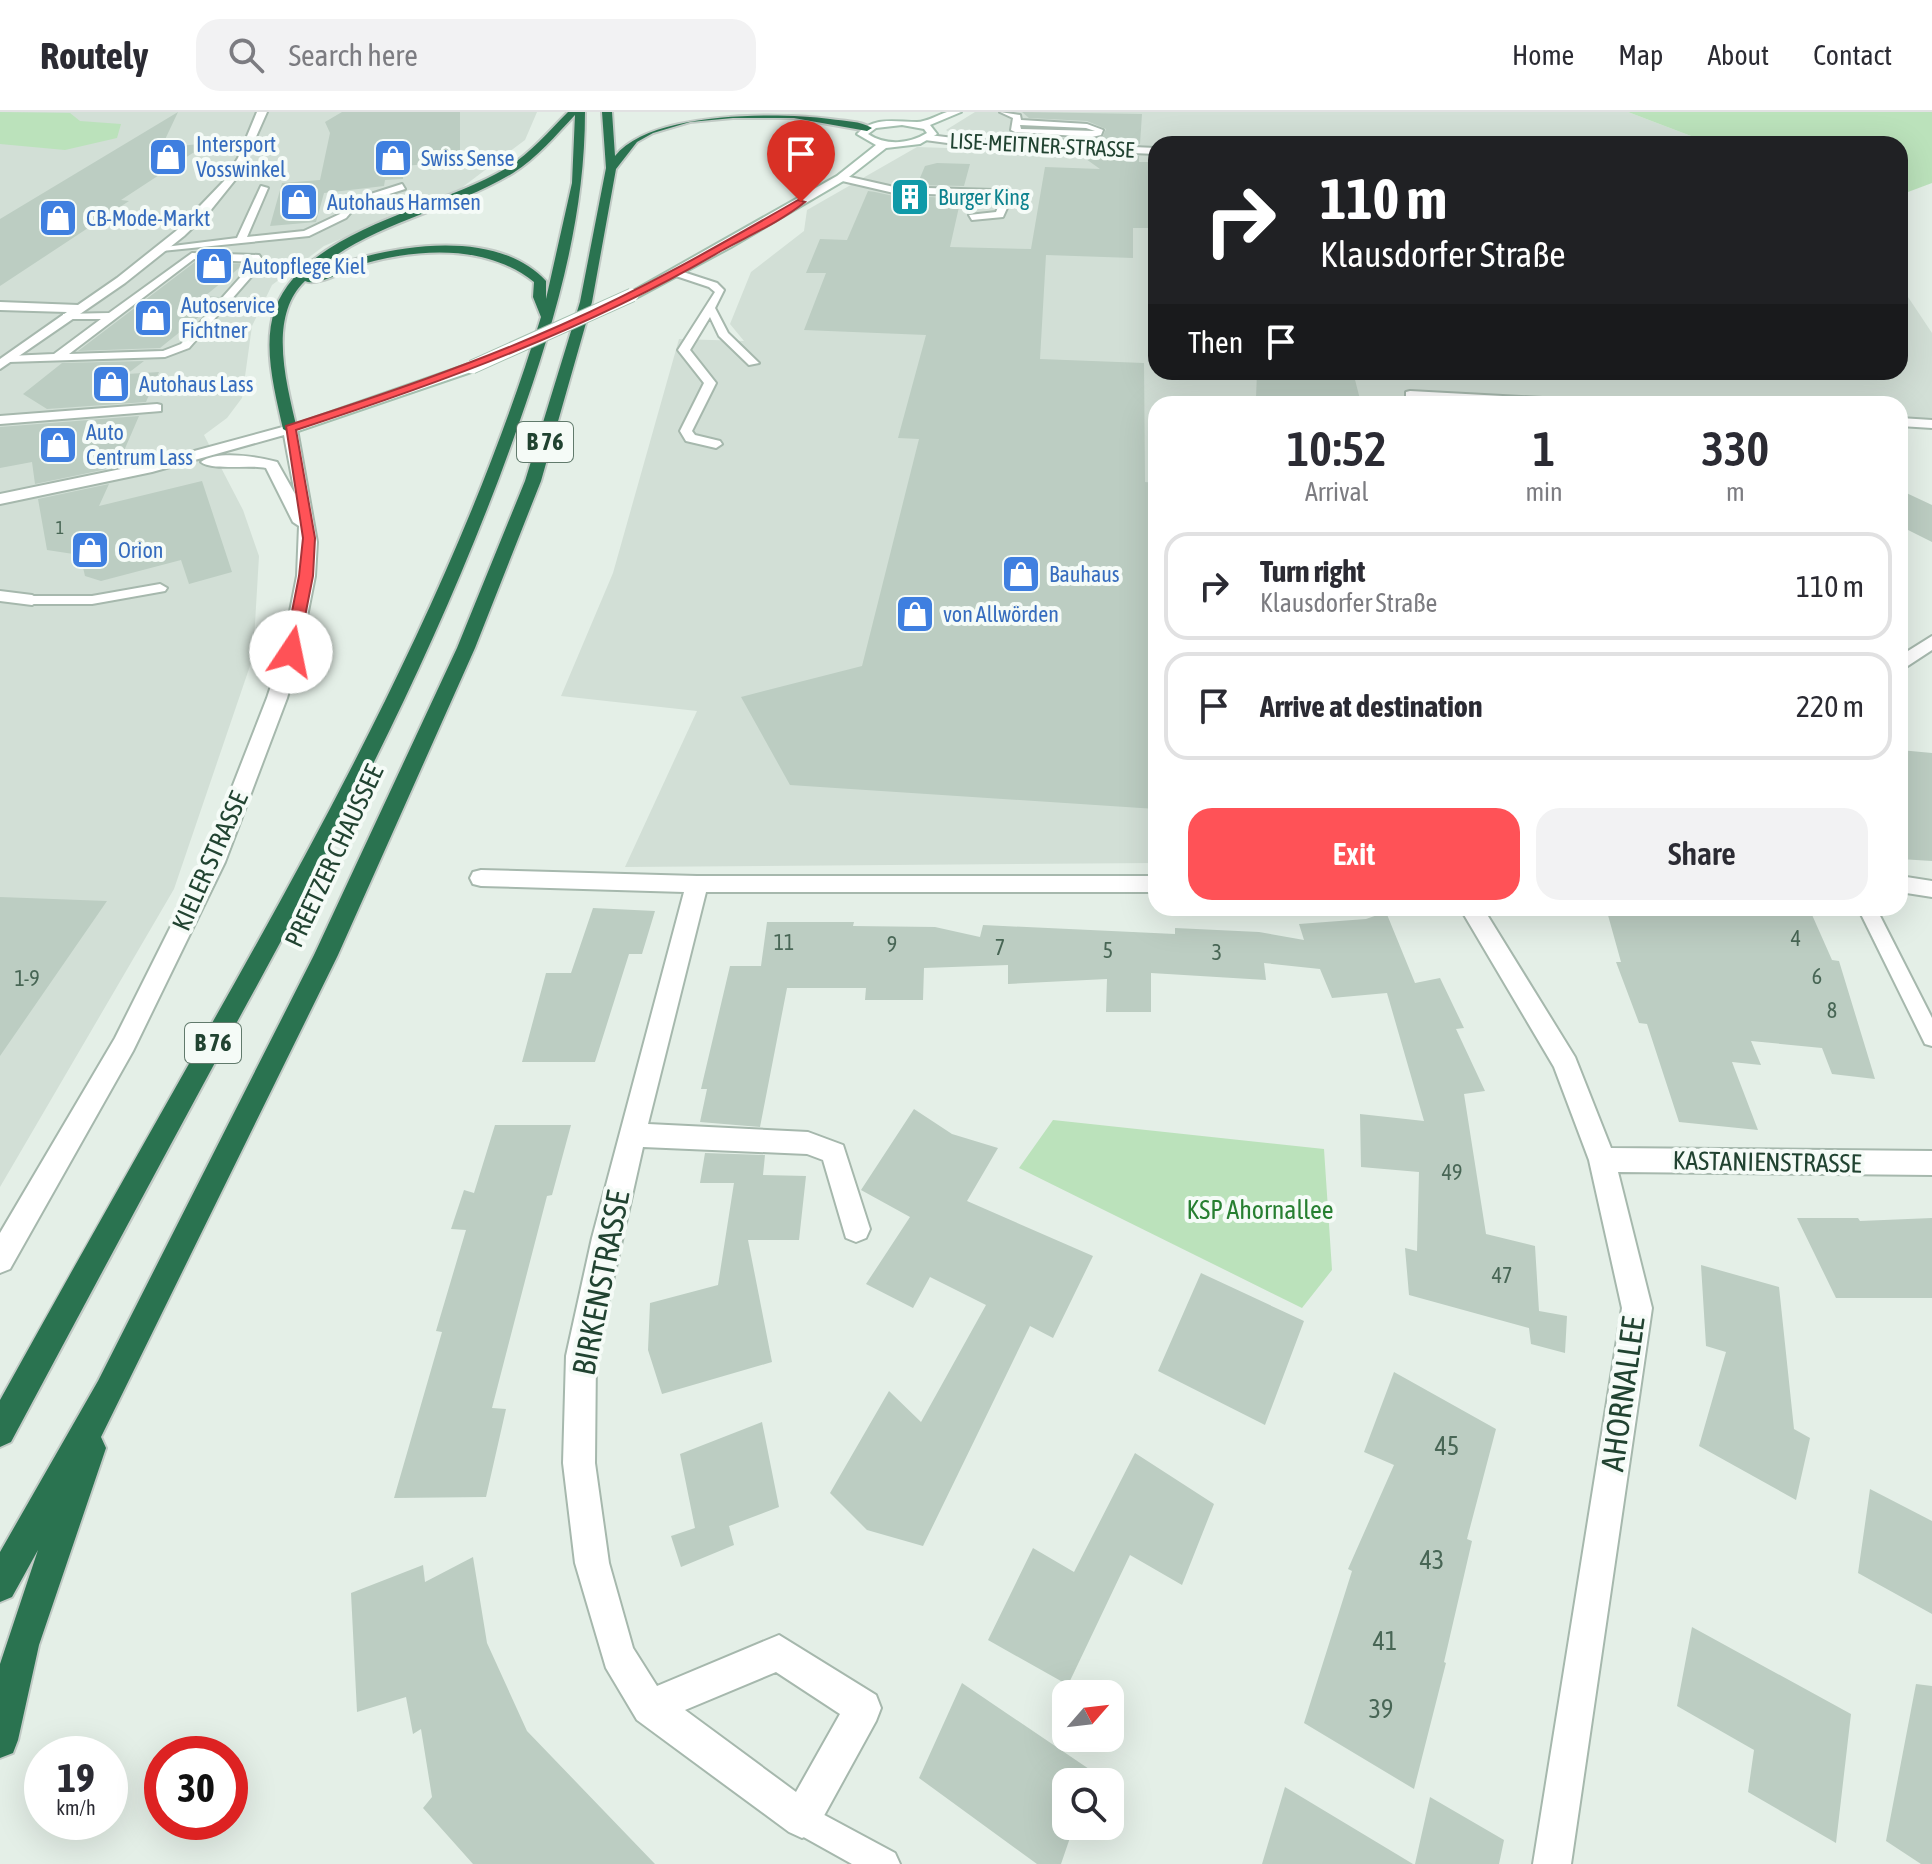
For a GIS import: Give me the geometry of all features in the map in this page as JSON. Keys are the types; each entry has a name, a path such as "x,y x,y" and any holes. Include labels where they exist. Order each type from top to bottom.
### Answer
{"highway":[{"path":"290,429 283,397 277,333 282,308 305,272 343,247 505,174 547,142 573,112"},
{"name":"PREETZER CHAUSSEE","path":"0,1431 303,882 384,721 498,465 546,321 576,188 580,112"},
{"name":"PREETZER CHAUSSEE","path":"0,1585 109,1392 326,955 466,648 533,481 586,302 611,168 607,112"},
{"name":"B 76","path":"780,112 867,128"},
{"name":"B 76","path":"611,168 620,160 625,146 636,137 673,122 727,115 795,115"},
{"name":"B 76","path":"292,290 316,277 370,259 437,250 481,252 515,261 530,269 540,281 539,297 546,321"},
{"name":"B 76","path":"0,1740 22,1645 109,1392"}],"street":[{"path":"4,362 162,248 203,213 229,182 246,155 262,112"},
{"path":"920,125 956,112"},
{"path":"884,144 862,134 867,128 892,122 920,125 931,131 929,138"},
{"name":"LISE-MEITNER-STRASSE","path":"884,144 904,144 929,138 970,143 1148,151"},
{"path":"0,499 152,467 290,429 472,367 677,273 841,178 884,144"},
{"path":"0,306 72,312"},
{"name":"KIELER STRASSE","path":"0,1260 124,1044 214,862 277,698 291,652 306,576 309,538 290,429"},
{"path":"152,467 250,460 272,465 309,538"},
{"path":"0,596 32,600"},
{"path":"1908,659 1932,641"},
{"path":"481,878 697,884 1148,884"},
{"name":"BIRKENSTRASSE","path":"697,884 632,1135 581,1356 579,1463 592,1563 618,1656 650,1707 802,1819"},
{"path":"1908,885 1932,889"},
{"name":"AHORNALLEE","path":"1476,916 1566,1064 1602,1160 1637,1308 1552,1864"},
{"path":"632,1135 808,1143 834,1153 856,1229"},
{"name":"KASTANIENSTRASSE","path":"1602,1160 1932,1163"},
{"path":"650,1707 779,1653 863,1708 802,1819"}],"lane":[{"path":"1004,112 1017,117 1016,122 1087,126 1099,130 1096,149"},
{"path":"841,178 894,190 994,193 1006,199 1000,215 972,217"},
{"path":"162,248 306,234 343,216 355,202 402,187"},
{"path":"241,240 264,188"},
{"path":"4,362 165,354 185,346 259,262 259,258 192,256 57,357"},
{"path":"677,273 713,285 720,292 684,350 689,359 707,374 710,383 686,431 690,438 716,444"},
{"path":"711,309 723,334 753,363"},
{"path":"72,312 111,316"},
{"path":"1410,395 1429,396"},
{"path":"0,420 157,408"},
{"path":"1908,422 1932,424"},
{"path":"32,600 92,600 160,588"},
{"path":"1871,916 1932,1038"},
{"path":"802,1819 884,1864"}],"shaded area":[{"path":"0,112 537,112 525,140 460,189 324,246 272,285 252,326 242,398 227,418 204,435 243,510 259,556 253,657 174,889 0,1187"},
{"path":"975,112 1628,112 1691,136 1148,136 1148,380 1908,380 1908,297 1932,333 1932,428 1908,427 1908,396 1148,396 1148,863 625,867 697,711 561,696 613,573 679,339 744,341 730,324 751,272 804,231 807,210 917,147 947,148 955,137 946,130"}],"green space":[{"path":"0,112 70,113 80,121 121,124 117,138 65,150 0,144"},
{"path":"1628,112 1932,112 1932,183 1908,192 1908,136 1691,136"},
{"name":"KSP Ahornallee","path":"1053,1120 1324,1149 1332,1270 1302,1308 1019,1168"}],"building":[{"name":"CB-Mode-Markt","path":"178,112 161,148 208,143 121,200 129,201 0,286 0,219"},
{"path":"342,112 460,112 460,161 404,166 403,179 385,180 384,186 324,193 316,222 270,226 282,183 320,180 330,133 325,122"},
{"path":"1022,112 1142,114 1140,144 1061,141 1057,138 1102,138 1106,129 1087,121 1029,118"},
{"name":"Bauhaus","path":"1079,154 1139,156 1139,162 1148,162 1148,228 1133,228 1133,258 1046,255 1040,359 1144,363 1145,482 1148,482 1148,808 790,785 741,697 862,666 919,439 898,438 926,335 804,330 826,273 806,273 820,239 847,240 868,191 894,196 961,198 950,247 1031,249 1045,167 1100,169"},
{"path":"937,163 970,164 964,186 917,185 925,166"},
{"path":"195,262 244,264 205,296 219,297 206,311 160,348 78,351"},
{"path":"144,361 127,374 159,372 146,402 47,409 23,394 62,363"},
{"path":"1257,380 1355,380 1359,396 1256,396"},
{"path":"139,416 117,467 35,484 32,462 0,468 0,427"},
{"path":"202,481 232,572 189,584 181,560 101,581 85,576 80,555 47,550 38,499 109,484 99,506"},
{"path":"1908,494 1932,505 1932,542 1908,530"},
{"path":"1908,751 1932,753 1932,861 1908,860"},
{"path":"0,897 107,901 0,1056"},
{"path":"593,908 655,911 642,954 629,954 595,1062 522,1062 546,973 571,973"},
{"path":"1388,916 1415,983 1440,978 1464,1028 1456,1029 1485,1091 1464,1094 1486,1234 1535,1246 1539,1311 1567,1316 1565,1353 1531,1344 1529,1328 1409,1295 1405,1248 1417,1251 1419,1172 1361,1167 1360,1114 1424,1121 1387,993 1332,998 1320,969 1264,963 1266,980 1151,973 1151,1012 1106,1012 1107,979 1008,984 1008,965 924,968 923,1000 865,1000 866,988 787,988 760,1127 700,1122 707,1089 701,1089 730,966 761,966 767,922 854,922 853,926 935,927 980,937 983,925 1175,934 1175,928 1259,932 1304,940 1299,924"},
{"path":"1608,916 1813,916 1832,960 1839,961 1875,1079 1832,1074 1822,1048 1751,1041 1761,1065 1732,1062 1758,1130 1679,1122 1647,1024 1639,1023 1616,962 1621,962"},
{"path":"914,1109 952,1134 998,1148 967,1201 1093,1256 1053,1338 1030,1326 923,1546 867,1530 830,1493 889,1391 921,1422 986,1305 930,1277 913,1308 866,1284 910,1217 861,1190"},
{"path":"495,1125 571,1125 552,1195 547,1196 492,1408 506,1409 486,1497 394,1498 442,1332 436,1331 466,1230 451,1229 464,1190 474,1193"},
{"path":"705,1153 765,1155 763,1175 806,1176 799,1240 748,1240 772,1362 662,1394 648,1350 650,1303 718,1285 734,1183 700,1183"},
{"path":"1797,1218 1858,1218 1860,1221 1932,1218 1932,1298 1836,1298"},
{"path":"1701,1265 1779,1287 1794,1429 1810,1438 1796,1500 1699,1446 1726,1352 1706,1346"},
{"path":"1201,1273 1304,1321 1265,1425 1158,1371"},
{"path":"1394,1372 1496,1429 1467,1539 1472,1541 1446,1663 1414,1789 1304,1723 1352,1571 1348,1569 1394,1465 1364,1452"},
{"path":"762,1422 779,1507 729,1526 734,1545 681,1567 671,1536 695,1528 680,1454"},
{"path":"1135,1453 1214,1504 1182,1585 1130,1555 1070,1680 1059,1680 988,1640 1033,1548 1074,1572"},
{"path":"1870,1489 1932,1521 1932,1614 1858,1573"},
{"path":"473,1557 487,1643 527,1731 655,1864 473,1864 423,1808 432,1797 421,1729 413,1734 406,1697 357,1712 351,1593 423,1565 425,1582"},
{"path":"1692,1627 1851,1714 1836,1843 1748,1792 1754,1750 1677,1706"},
{"path":"962,1683 1052,1744 1052,1752 1064,1752 1088,1768 1052,1768 1052,1840 1069,1840 1061,1864 1037,1864 919,1778"},
{"path":"1916,1684 1932,1686 1932,1864 1921,1864 1886,1841"},
{"path":"1285,1787 1413,1864 1262,1864"},
{"path":"1430,1797 1504,1840 1499,1864 1415,1864"}],"place":[{"name":"Intersport Vosswinkel","path":"168,157"},
{"name":"Swiss Sense","path":"393,158"},
{"name":"Burger King","path":"910,197"},
{"name":"Autohaus Harmsen","path":"299,202"},
{"name":"CB-Mode-Markt","path":"58,218"},
{"name":"Autopflege Kiel","path":"214,266"},
{"name":"Autoservice Fichtner","path":"153,318"},
{"name":"Autohaus Lass","path":"111,384"},
{"name":"Auto Centrum Lass","path":"58,445"},
{"name":"Orion","path":"90,550"},
{"name":"Bauhaus","path":"1021,574"},
{"name":"von Allwörden","path":"915,614"}],"route":[{"path":"291,652 306,576 309,538 290,429 394,396 565,327 677,273 801,202"}]}
